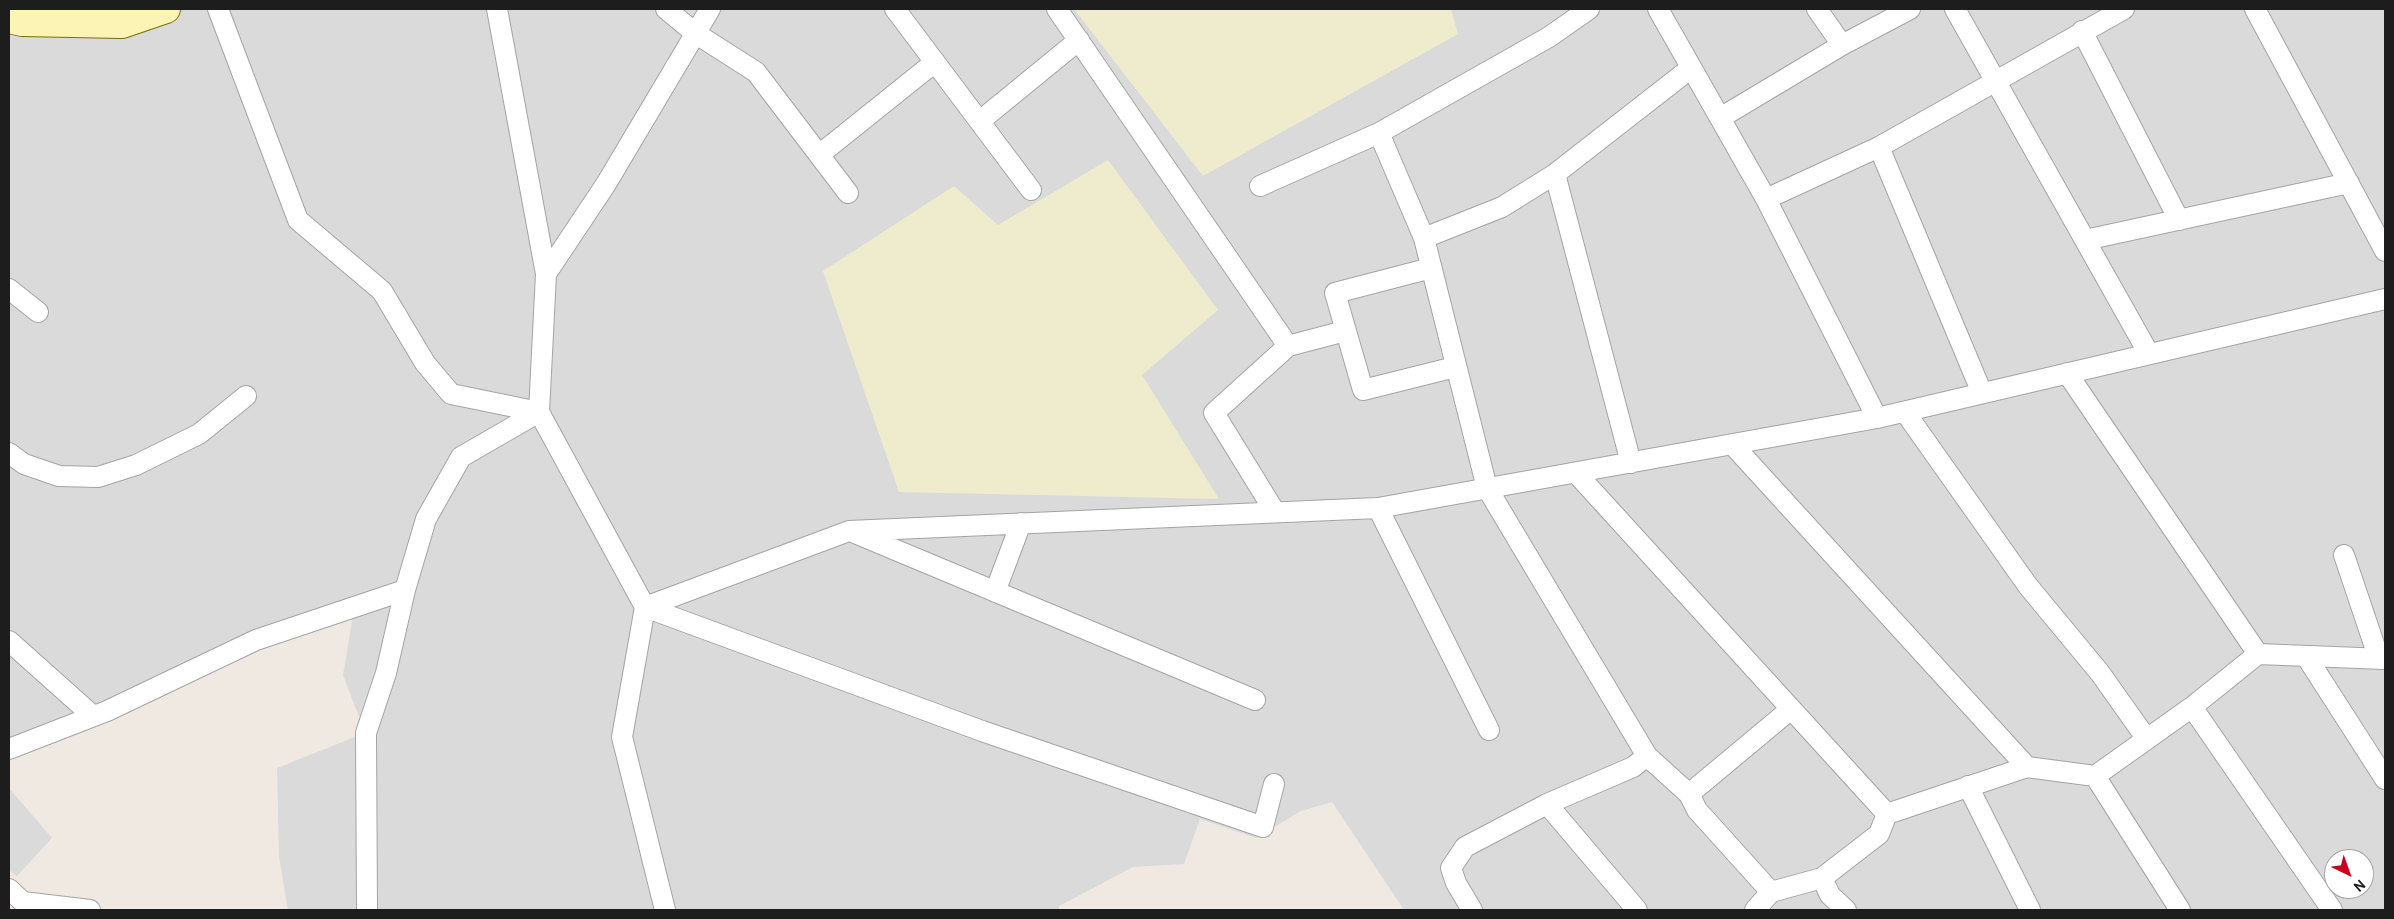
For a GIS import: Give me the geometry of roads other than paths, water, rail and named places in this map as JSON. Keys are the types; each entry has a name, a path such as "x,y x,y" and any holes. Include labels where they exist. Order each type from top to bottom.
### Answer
{"street":[{"path":"9,19 22,22 122,24 166,9"},
{"path":"218,9 298,220 382,290 426,363 451,394 539,412"},
{"path":"497,9 546,274 539,412 645,607 622,737 665,910"},
{"path":"666,9 695,33 756,72 848,194"},
{"path":"546,274 606,184 710,9"},
{"path":"895,9 1031,190"},
{"path":"1057,9 1288,346"},
{"path":"1260,186 1378,133 1549,38 1589,9"},
{"path":"1658,9 1766,200 1877,418"},
{"path":"1817,9 1842,45"},
{"path":"1720,118 1842,45 1910,9"},
{"path":"1955,9 2149,354"},
{"path":"1766,200 1879,147 2124,9"},
{"path":"2255,9 2385,251"},
{"path":"2082,31 2178,220"},
{"path":"980,121 1078,40"},
{"path":"819,155 935,62"},
{"path":"1424,238 1502,207 1555,174 1691,68"},
{"path":"1378,133 1424,238 1487,488 1647,756 1689,794 1698,810 1771,892"},
{"path":"1879,147 1982,394"},
{"path":"1555,174 1631,463"},
{"path":"2085,240 2349,183"},
{"path":"1431,268 1335,293 1363,390 1455,367"},
{"path":"9,289 38,312"},
{"path":"645,607 849,531 1378,508 1877,418 2385,299"},
{"path":"1275,512 1214,413 1288,346 1345,331"},
{"path":"2067,373 2258,654"},
{"path":"9,453 24,464 59,476 98,477 136,465 199,434 246,396"},
{"path":"367,910 366,733 386,673 405,590 426,519 462,457 539,412"},
{"path":"1905,412 2028,586 2100,673 2146,738"},
{"path":"1732,444 2027,767"},
{"path":"1576,473 1887,814"},
{"path":"1378,508 1489,730"},
{"path":"995,592 1021,523"},
{"path":"849,531 1255,700"},
{"path":"1754,910 1771,892 1822,878 1879,834 1887,814 2027,767 2095,776 2192,707 2258,654 2382,659 2344,555"},
{"path":"9,749 94,716 256,640 405,590"},
{"path":"645,607 982,731 1263,827 1274,784"},
{"path":"9,641 94,716"},
{"path":"2306,656 2385,778"},
{"path":"2192,707 2332,910"},
{"path":"1689,794 1791,709"},
{"path":"1472,910 1456,883 1451,868 1465,847 1547,804 1633,767 1647,756"},
{"path":"2095,776 2180,910"},
{"path":"1968,786 2030,910"},
{"path":"1547,804 1637,910"},
{"path":"1822,878 1830,895 1846,910"},
{"path":"9,889 23,902 90,910"}]}
